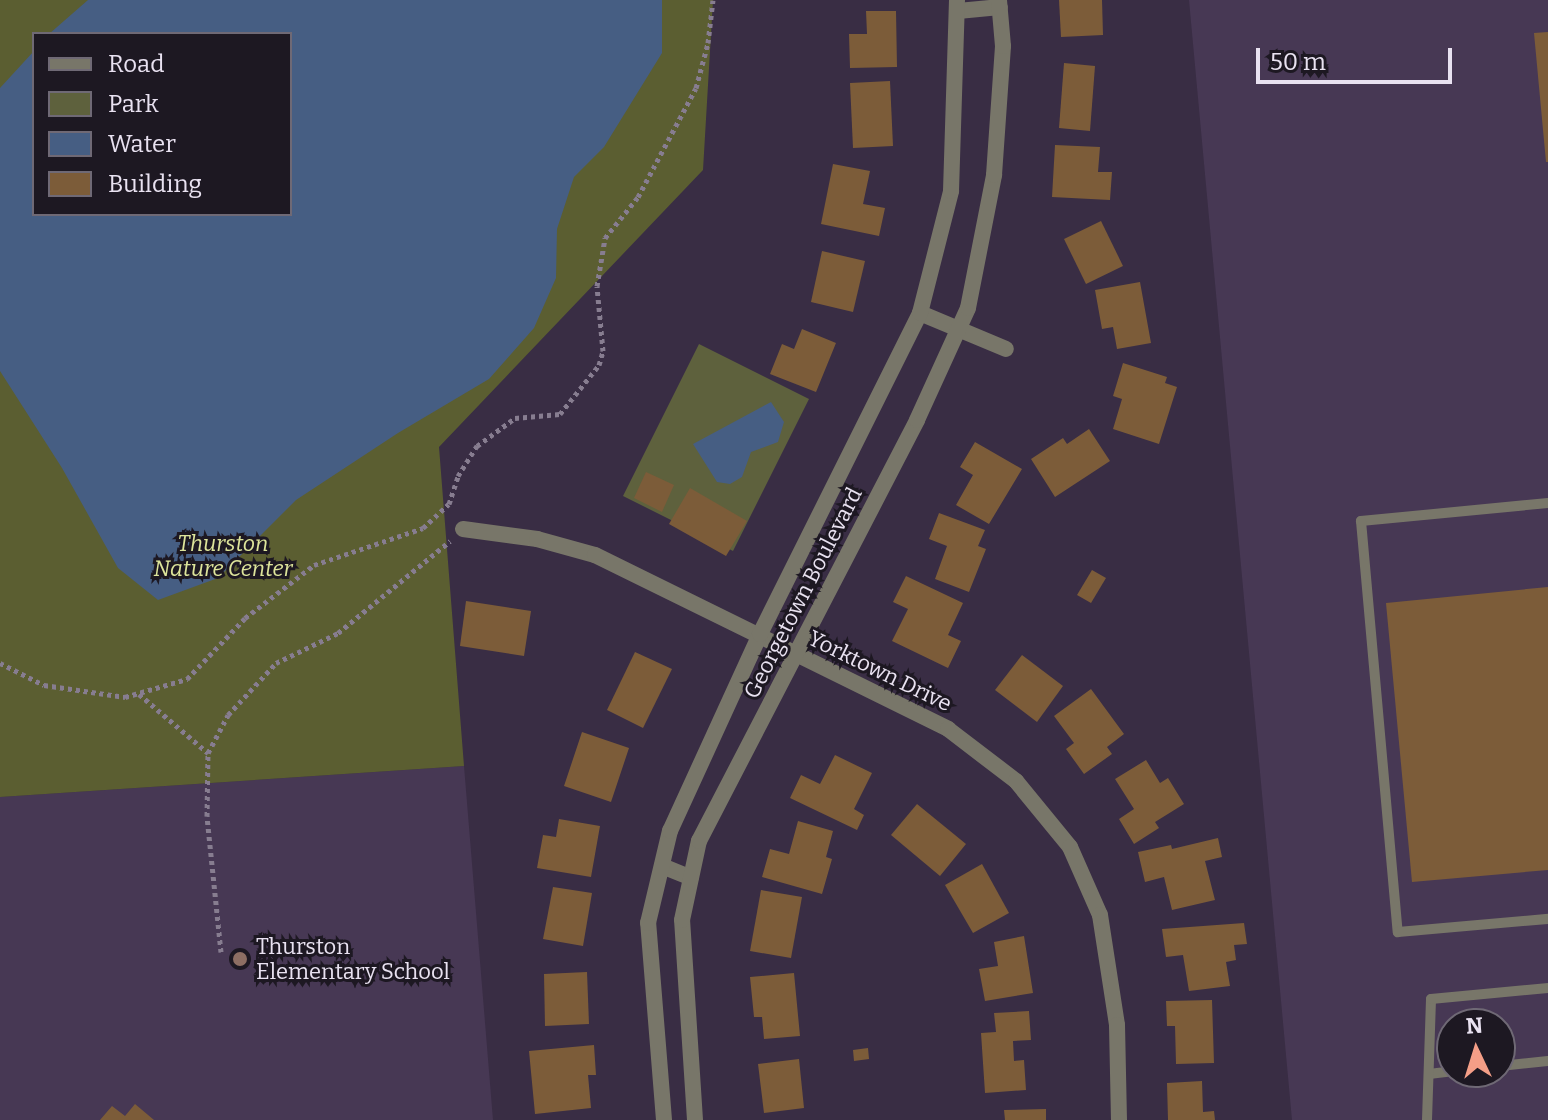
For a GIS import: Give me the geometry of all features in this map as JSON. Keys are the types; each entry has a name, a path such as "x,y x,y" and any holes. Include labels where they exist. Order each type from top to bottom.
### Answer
{"street":[{"name":"Georgetown Boulevard","path":"664,1120 648,923 670,831 760,634 920,313 951,191 957,5 1000,3 1003,46 994,175 968,308 917,420 699,841 682,920 695,1120"},
{"path":"920,313 1006,349"},
{"name":"Yorktown Drive","path":"463,529 537,539 595,555 948,729 1016,781 1070,847 1100,915 1117,1025 1119,1120"},
{"path":"662,866 691,878"}],"lane":[{"path":"1548,503 1361,521 1398,932 1548,919"},
{"path":"1427,1120 1431,999 1548,988"},
{"path":"1516,1064 1548,1061"},
{"path":"1429,1074 1436,1073"}],"path":[{"path":"0,663 44,685 125,697 187,679 245,618 314,565 423,528 449,504 458,476 477,446 515,418 560,414 599,365 603,351 597,286 605,238 638,197 696,88 708,43 713,0"},
{"path":"221,952 207,816 208,753 228,715 276,663 338,633 463,529"},
{"path":"138,693 208,753"}],"shaded area":[{"path":"1189,0 1548,0 1548,1120 1292,1120"},
{"name":"Thurston Elementary School","path":"464,766 493,1120 0,1120 0,797"}],"green space":[{"name":"Thurston Nature Center","path":"0,0 713,0 703,170 439,447 464,766 0,797"},
{"path":"699,344 809,399 733,551 623,496"}],"water":[{"path":"88,0 662,0 662,53 604,147 574,177 557,229 556,278 534,328 489,379 398,433 296,500 218,578 158,600 118,568 62,468 0,371 0,88 32,53 32,216 292,216 292,32 51,32"},
{"path":"771,402 784,422 778,442 751,452 742,477 730,484 717,482 693,444"}],"building":[{"path":"1059,0 1102,0 1103,35 1061,37"},
{"path":"866,11 896,11 897,67 850,68 849,34 867,34"},
{"path":"1548,32 1548,162 1546,162 1534,33"},
{"path":"1064,63 1095,66 1090,131 1059,128"},
{"path":"890,81 893,146 853,148 850,83"},
{"path":"1055,145 1100,147 1098,172 1112,172 1110,200 1052,197"},
{"path":"833,164 870,171 863,204 885,208 879,236 821,224"},
{"path":"1101,221 1123,266 1086,284 1064,239"},
{"path":"822,251 865,261 853,312 811,302"},
{"path":"1140,282 1151,343 1117,349 1113,327 1102,329 1095,290"},
{"path":"802,329 836,343 816,392 770,374 782,344 794,349"},
{"path":"1123,363 1167,377 1165,383 1177,387 1159,444 1113,429 1122,399 1113,396"},
{"path":"1089,429 1110,461 1055,497 1031,459 1063,438 1067,444"},
{"path":"975,442 1022,469 989,524 956,505 973,475 960,467"},
{"path":"646,472 674,485 662,512 634,498"},
{"path":"690,488 747,521 726,556 669,524"},
{"path":"939,513 985,530 978,546 986,549 969,592 935,579 947,546 929,539"},
{"path":"1092,570 1106,578 1091,603 1077,595"},
{"path":"906,576 963,603 948,635 961,641 948,668 892,641 908,609 893,602"},
{"path":"1548,587 1548,870 1412,882 1386,603"},
{"path":"466,601 531,611 524,656 460,646"},
{"path":"635,652 672,669 643,728 607,710"},
{"path":"1022,655 1063,686 1037,722 995,690"},
{"path":"1091,689 1124,734 1107,747 1112,754 1084,774 1066,749 1074,743 1054,716"},
{"path":"582,732 629,748 611,802 564,786"},
{"path":"835,755 872,773 854,809 864,815 857,830 790,798 801,775 820,784"},
{"path":"1146,760 1160,783 1168,778 1184,804 1155,822 1159,828 1134,844 1119,819 1134,809 1115,779"},
{"path":"917,804 966,844 940,876 891,835"},
{"path":"559,819 600,826 591,877 537,868 543,835 556,837"},
{"path":"798,821 833,831 826,857 832,859 822,894 762,877 770,849 789,854"},
{"path":"1218,838 1222,857 1205,861 1215,900 1172,910 1164,877 1145,882 1138,852 1171,845 1172,849"},
{"path":"982,864 1009,913 973,933 945,885"},
{"path":"553,887 592,893 583,946 543,939"},
{"path":"761,890 802,897 791,958 750,951"},
{"path":"1244,923 1247,944 1234,945 1236,960 1226,962 1230,986 1189,991 1183,955 1166,957 1162,929"},
{"path":"1024,936 1033,993 985,1001 979,969 998,966 994,942"},
{"path":"587,972 589,1024 545,1026 544,974"},
{"path":"794,973 800,1036 764,1039 762,1017 754,1017 750,977"},
{"path":"1212,1000 1214,1063 1176,1064 1175,1026 1167,1026 1166,1001"},
{"path":"1029,1011 1031,1040 1013,1041 1014,1061 1024,1060 1026,1090 985,1093 981,1033 996,1032 994,1013"},
{"path":"594,1045 596,1075 588,1075 591,1108 535,1114 529,1051"},
{"path":"868,1048 869,1059 854,1061 853,1050"},
{"path":"799,1059 804,1108 764,1113 758,1064"},
{"path":"1202,1081 1203,1112 1214,1111 1215,1120 1168,1120 1167,1083"},
{"path":"135,1104 154,1120 100,1120 112,1106 125,1116"},
{"path":"1046,1109 1046,1120 1005,1120 1004,1110"}],"place":[{"name":"Thurston Elementary School","path":"240,959"}]}
